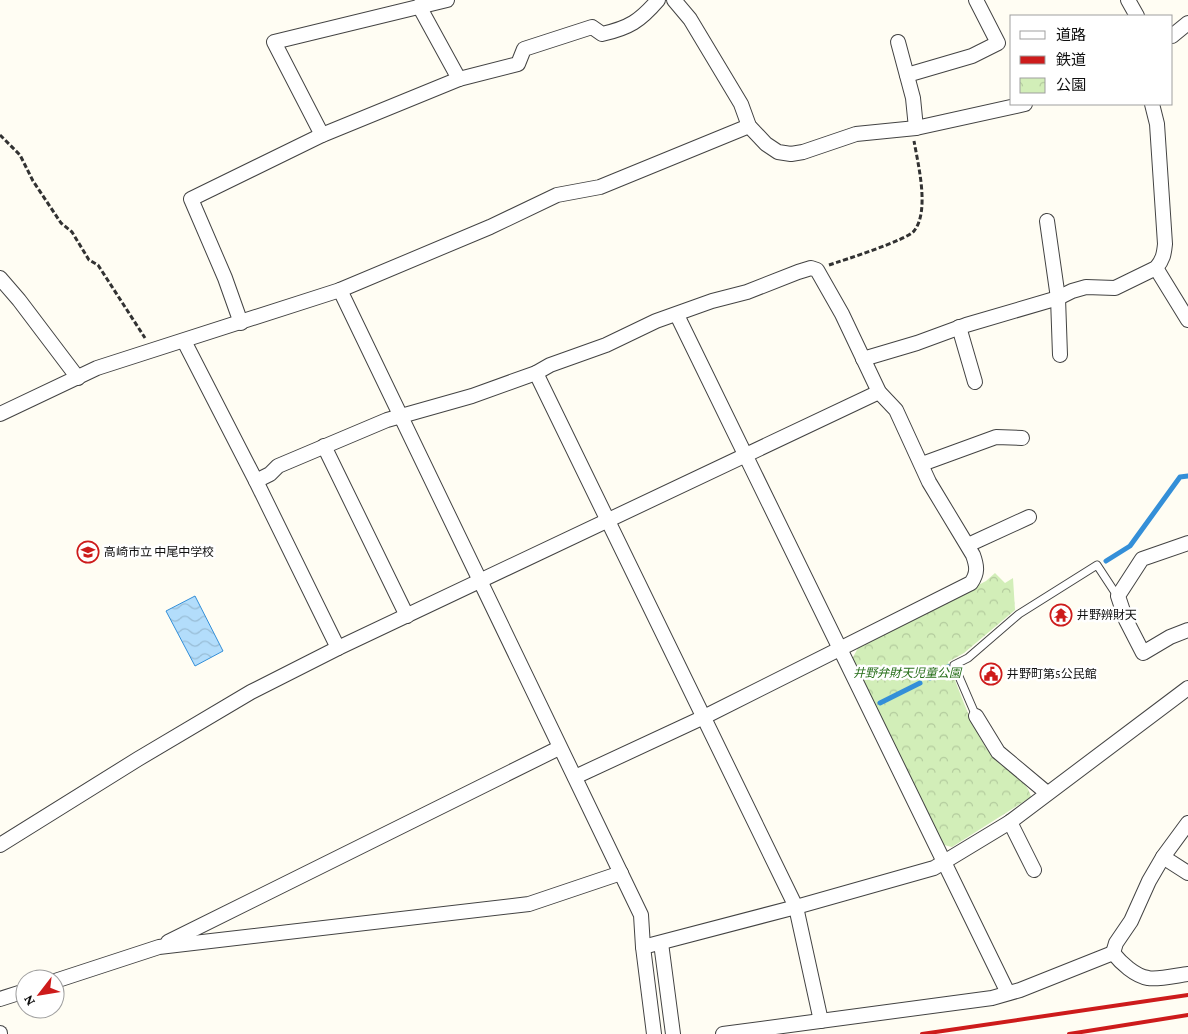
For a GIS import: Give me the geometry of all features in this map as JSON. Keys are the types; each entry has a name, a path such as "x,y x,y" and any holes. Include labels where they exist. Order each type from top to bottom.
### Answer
{"street":[{"path":"322,135 274,42 448,0"},
{"path":"241,323 225,278 191,199 322,135 459,79 518,64 524,49 592,27 602,34 621,29 645,15 658,0"},
{"path":"674,0 690,19 736,95 749,126 766,144 778,152 791,154 803,152 856,134 914,128 1020,105"},
{"path":"908,75 972,56 998,43 976,0"},
{"path":"1128,0 1137,15"},
{"path":"419,6 459,79"},
{"path":"1173,35 1188,23"},
{"path":"898,42 913,98 914,128"},
{"path":"863,359 917,343 959,327 1058,298 1072,290 1086,287 1115,288 1156,268 1161,263 1164,255 1164,244 1157,124 1152,105"},
{"path":"0,414 97,368 340,290 483,230 557,195 600,187 749,126"},
{"path":"1047,221 1058,298 1060,355"},
{"path":"256,481 270,474 278,466 400,416 472,396 536,373 550,365 606,345 656,322 712,300 747,292 798,272 812,268 817,270 842,314 879,392 896,410 929,482 968,545 976,564 977,574 971,583 704,717 575,778"},
{"path":"1156,268 1188,320"},
{"path":"0,278 78,378"},
{"path":"340,290 641,915 642,947 654,1034"},
{"path":"677,315 1008,993"},
{"path":"959,327 975,382"},
{"path":"184,341 256,481 338,648"},
{"path":"536,373 796,908 821,1021"},
{"path":"0,845 130,764 251,692 338,648 879,392"},
{"path":"922,464 996,437 1022,438"},
{"path":"324,446 407,616"},
{"path":"968,545 1029,517"},
{"path":"1188,543 1142,559 1118,598 1126,620 1143,653 1170,637 1188,630"},
{"path":"642,947 796,908 934,868 1010,822 1188,688"},
{"path":"976,716 998,752 1047,793"},
{"path":"65,978 158,947 559,748"},
{"path":"1010,822 1034,870"},
{"path":"724,1034 992,998 1020,990 1113,953 1149,881 1163,857 1188,823"},
{"path":"1163,857 1188,873"},
{"path":"158,947 529,904 621,873"},
{"path":"661,943 673,1034"},
{"path":"1113,953 1120,962 1148,978 1188,974"},
{"path":"0,999 15,994"}],"lane":[{"path":"976,716 954,665 968,658 1019,614 1098,565 1118,598"}],"path":[{"path":"817,270 902,239 913,232 921,213 922,191 914,128"},
{"path":"0,135 20,155 33,181 61,223 72,232 89,260 98,265 145,339 148,344 146,349 136,355"}],"green space":[{"name":"井野弁財天児童公園","path":"995,573 1005,583 1013,578 1015,610 964,653 948,662 978,735 992,756 1020,779 1029,790 1031,797 952,847 944,845 852,659 858,648 986,581"}],"water":[{"path":"195,596 223,651 195,666 166,611"}],"waterway":[{"path":"1106,561 1130,546 1180,477 1188,476"},
{"path":"930,678 948,667"},
{"path":"880,703 920,683"}],"railway":[{"path":"922,1034 1188,995"},
{"path":"1069,1034 1188,1015"}],"place":[{"name":"高崎市立 中尾中学校","path":"88,552"},
{"name":"井野辨財天","path":"1061,615"},
{"name":"井野町第5公民館","path":"991,674"}]}
